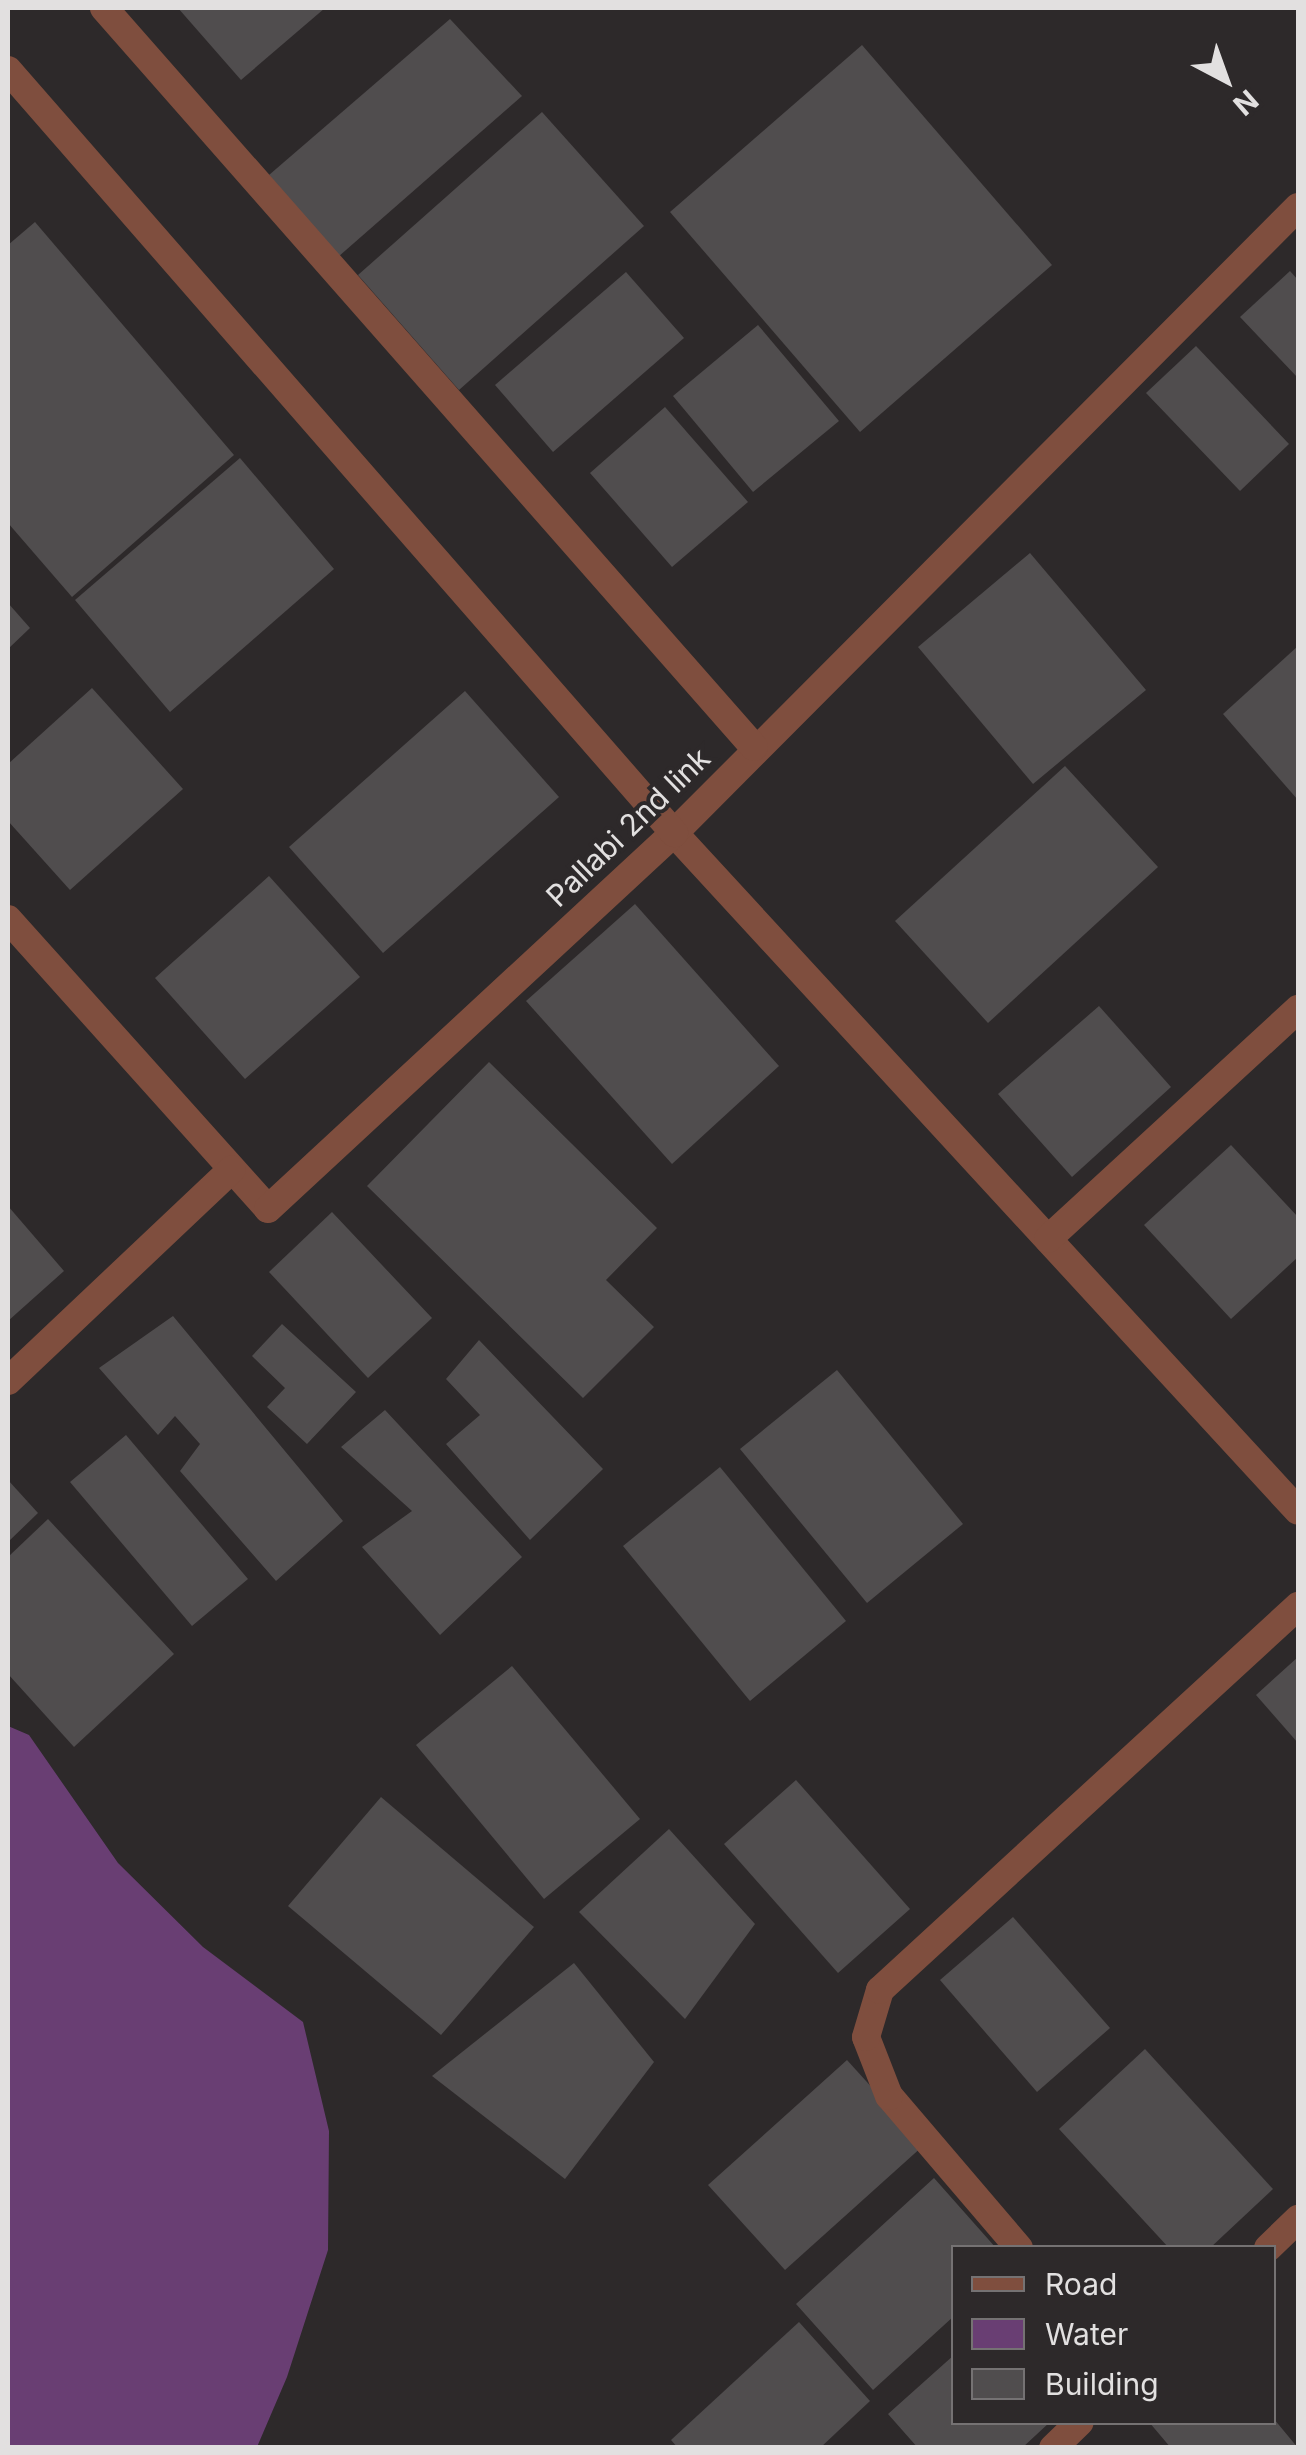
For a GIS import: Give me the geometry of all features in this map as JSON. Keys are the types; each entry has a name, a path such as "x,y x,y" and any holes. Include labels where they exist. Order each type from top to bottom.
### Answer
{"street":[{"path":"104,8 754,747"},
{"path":"8,70 674,832 1298,1512"},
{"name":"Pallabi 2nd link","path":"8,919 268,1209 674,832 754,747 1298,206"},
{"path":"1048,1239 1298,1009"},
{"path":"8,1381 232,1169"},
{"path":"1016,2245 889,2096 866,2037 880,1990 1298,1606"},
{"path":"1271,2245 1298,2219"},
{"path":"1053,2448 1077,2425"}],"water":[{"path":"8,1726 29,1735 118,1863 203,1947 303,2022 329,2131 328,2250 287,2377 257,2447 8,2447"}],"building":[{"path":"178,8 325,8 241,80"},
{"path":"450,19 522,96 338,257 269,175"},
{"path":"862,45 1052,265 860,432 670,212"},
{"path":"542,112 644,226 459,390 358,275"},
{"path":"35,222 234,455 72,597 8,523 8,245"},
{"path":"1290,271 1298,280 1298,378 1240,317"},
{"path":"626,272 684,338 553,452 495,385"},
{"path":"758,325 839,421 753,492 673,396"},
{"path":"1196,346 1289,444 1240,491 1146,393"},
{"path":"665,407 748,502 672,567 590,473"},
{"path":"240,458 334,569 170,712 75,600"},
{"path":"1030,553 1146,690 1033,784 918,647"},
{"path":"8,603 30,628 8,649"},
{"path":"1298,646 1298,800 1223,714"},
{"path":"92,688 183,789 70,890 8,821 8,764"},
{"path":"465,691 559,797 383,953 289,847"},
{"path":"1065,766 1158,867 988,1023 895,921"},
{"path":"269,876 360,977 245,1079 155,978"},
{"path":"635,904 779,1066 672,1164 526,1001"},
{"path":"1099,1006 1171,1087 1072,1177 998,1094"},
{"path":"489,1062 657,1228 606,1280 654,1327 583,1398 367,1186"},
{"path":"1231,1145 1298,1217 1298,1257 1231,1319 1144,1225"},
{"path":"8,1206 64,1271 8,1321"},
{"path":"332,1212 432,1318 368,1378 269,1272"},
{"path":"173,1316 343,1521 276,1581 180,1471 200,1444 175,1416 158,1435 99,1368"},
{"path":"282,1324 356,1392 307,1444 267,1407 285,1388 252,1356"},
{"path":"479,1340 603,1469 530,1540 446,1444 480,1415 446,1379"},
{"path":"837,1370 963,1524 867,1603 740,1449"},
{"path":"385,1410 522,1557 440,1635 362,1547 412,1511 341,1447"},
{"path":"126,1435 248,1579 192,1626 70,1482"},
{"path":"720,1467 846,1621 750,1701 623,1546"},
{"path":"8,1480 38,1513 8,1542"},
{"path":"48,1519 174,1654 74,1747 8,1674 8,1557"},
{"path":"1298,1657 1298,1743 1256,1695"},
{"path":"512,1666 640,1819 544,1899 416,1745"},
{"path":"796,1780 910,1909 838,1973 724,1844"},
{"path":"381,1797 534,1927 441,2035 288,1906"},
{"path":"669,1829 755,1924 685,2019 579,1912"},
{"path":"1013,1917 1110,2028 1037,2092 940,1980"},
{"path":"574,1963 654,2062 565,2179 432,2076"},
{"path":"1145,2049 1273,2189 1213,2245 1166,2245 1059,2129"},
{"path":"847,2060 924,2145 785,2270 708,2185"},
{"path":"934,2178 993,2245 951,2245 951,2319 873,2390 796,2304"},
{"path":"799,2322 870,2401 820,2448 678,2448 671,2440"},
{"path":"951,2358 951,2425 1047,2425 1022,2448 918,2448 888,2414"},
{"path":"1276,2421 1298,2448 1171,2448 1152,2425 1276,2425"}]}
